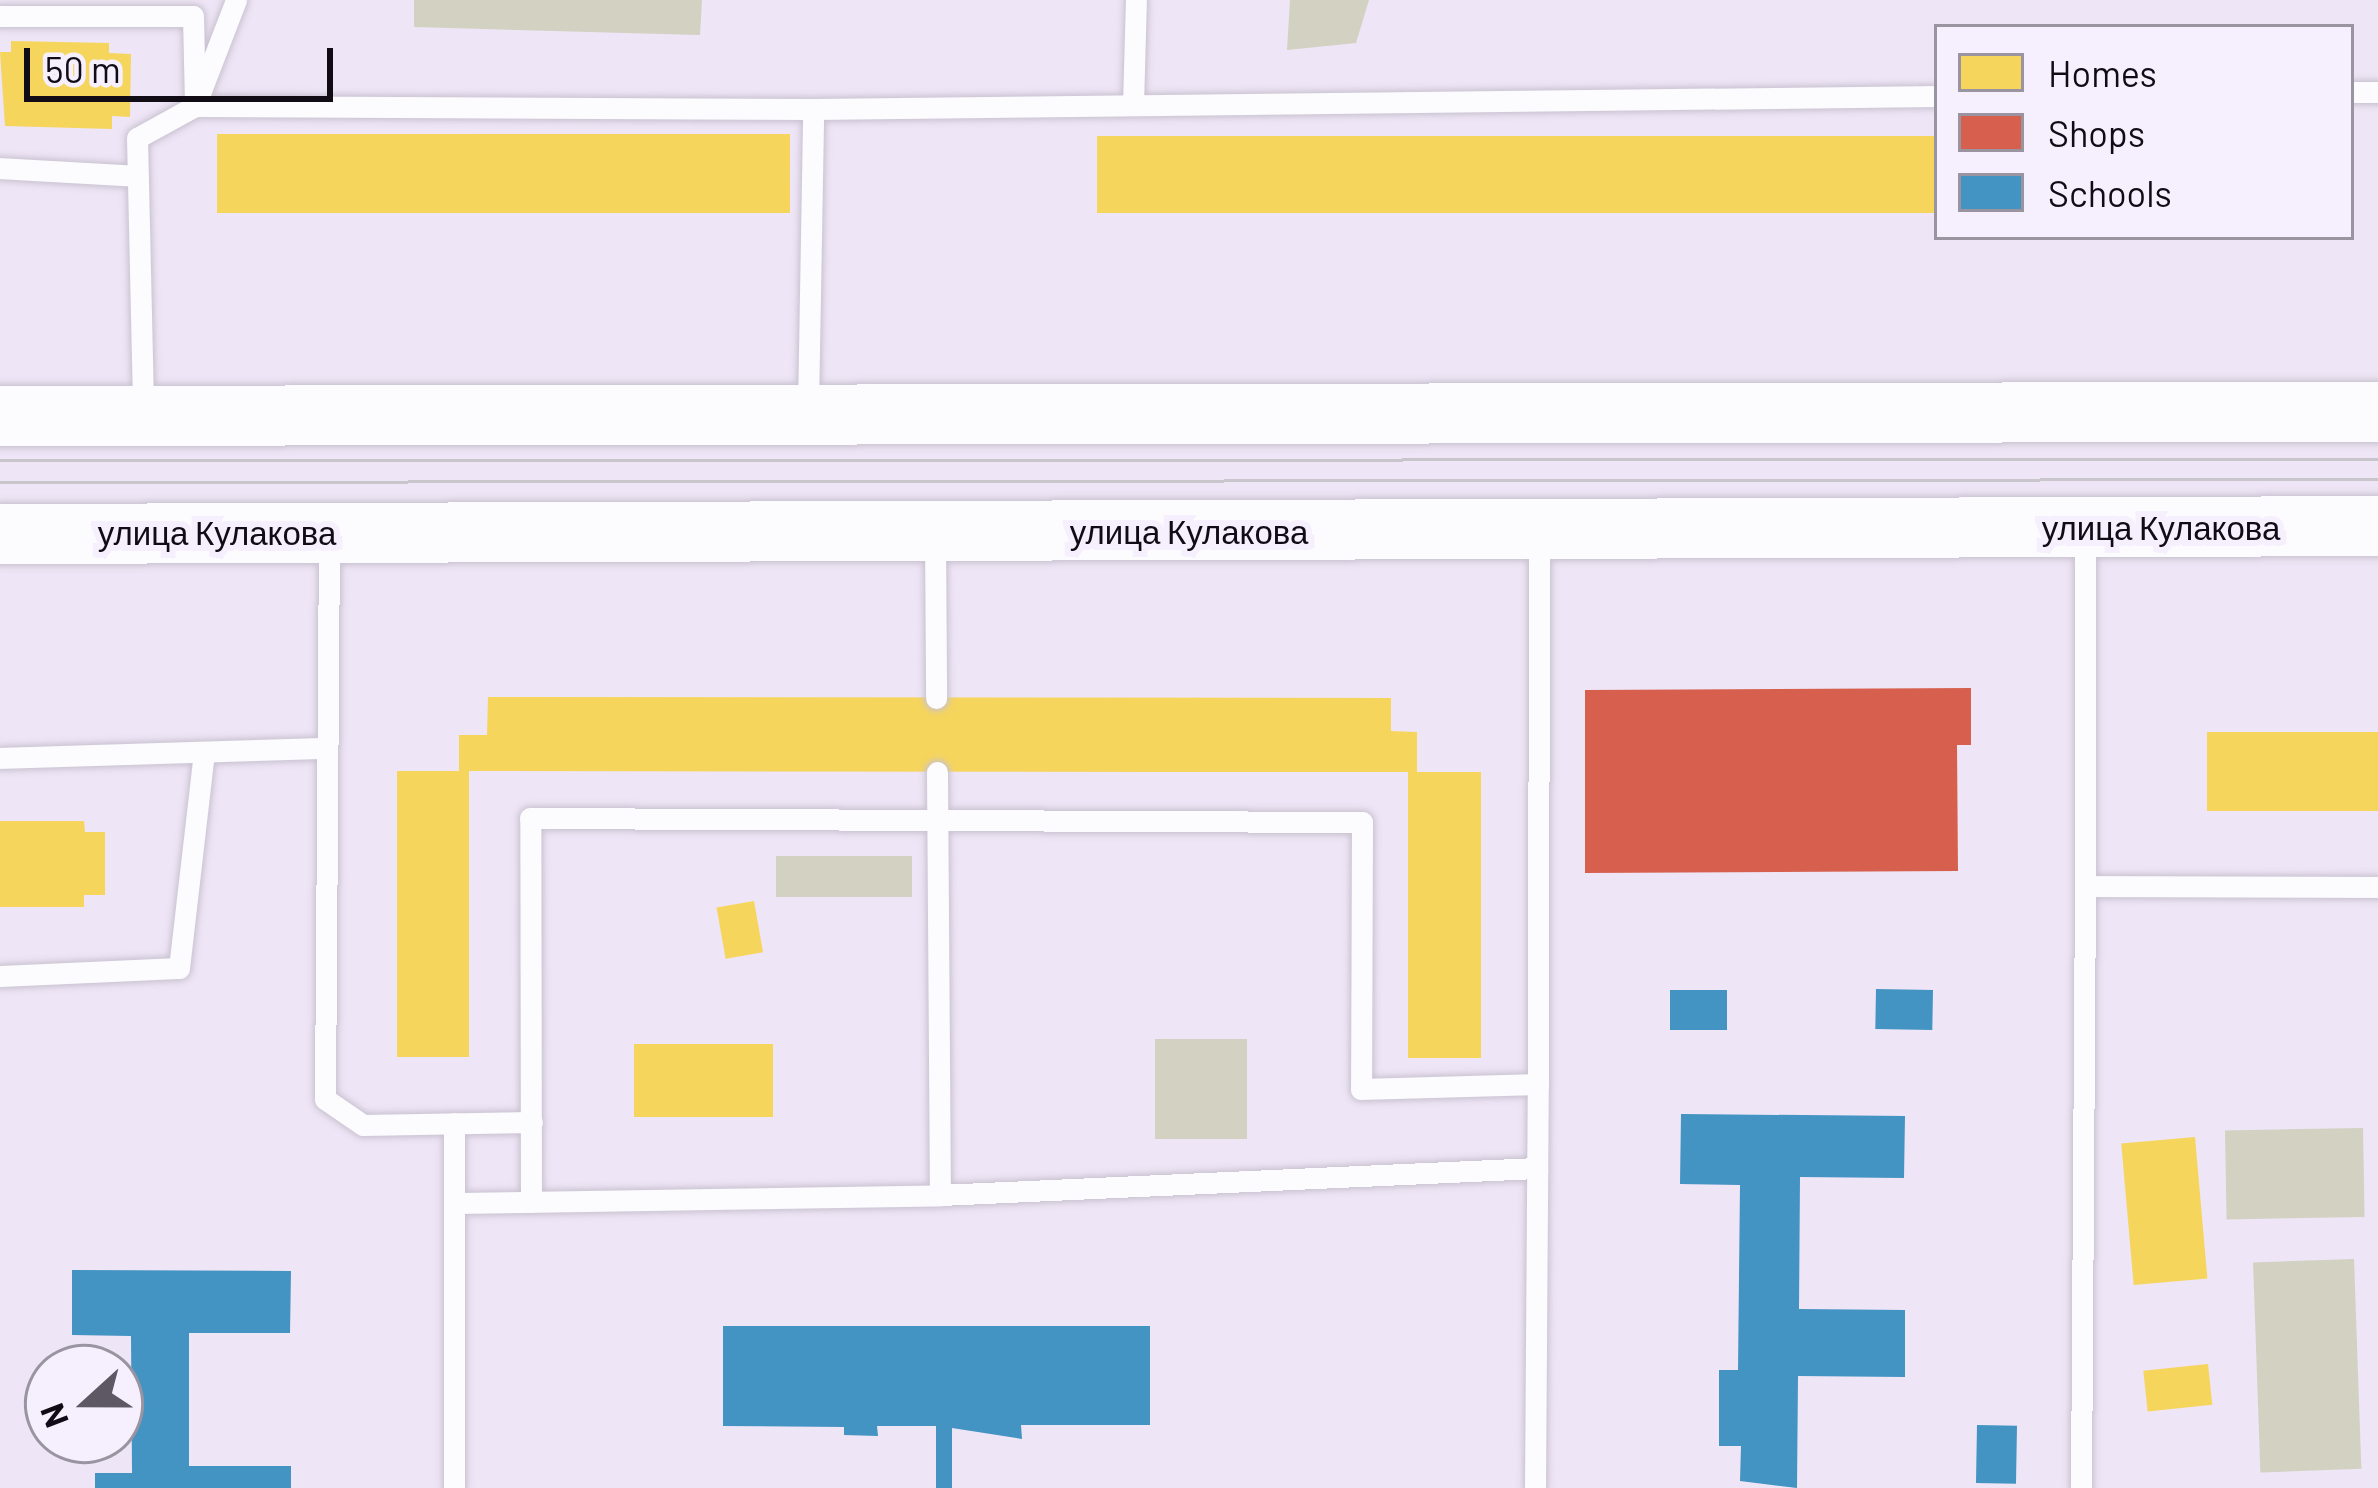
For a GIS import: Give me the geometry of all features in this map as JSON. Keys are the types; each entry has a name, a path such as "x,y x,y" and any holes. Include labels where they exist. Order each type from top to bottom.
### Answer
{"main road":[{"path":"0,416 2378,412"},
{"name":"улица Кулакова","path":"0,534 2378,526"}],"lane":[{"path":"195,106 236,0"},
{"path":"1133,105 1136,0"},
{"path":"0,16 193,16 195,106"},
{"path":"142,416 137,138 195,106 813,110 1934,96"},
{"path":"808,418 813,110"},
{"path":"0,168 138,176"},
{"path":"2081,1488 2085,529"},
{"path":"1535,1488 1539,530"},
{"path":"329,532 325,1099 363,1124 532,1122"},
{"path":"935,533 936,698"},
{"path":"0,758 326,748"},
{"path":"0,976 179,968 204,752"},
{"path":"937,772 940,1195"},
{"path":"531,1202 530,818 1362,822 1361,1089 1538,1084"},
{"path":"2085,886 2378,887"},
{"path":"454,1123 454,1488"},
{"path":"454,1203 940,1195 1537,1168"}],"shaded area":[{"path":"414,0 702,0 700,35 414,27"},
{"path":"1290,0 1369,0 1356,43 1287,50"},
{"path":"776,856 912,856 912,897 776,897"},
{"path":"1155,1039 1247,1039 1247,1139 1155,1139"},
{"path":"2363,1128 2365,1217 2227,1219 2225,1130"},
{"path":"2354,1259 2361,1469 2260,1472 2253,1263"}],"building: Homes":[{"path":"11,41 109,43 109,53 131,54 130,117 112,116 112,129 5,126 0,52 11,52"},
{"path":"217,134 790,134 790,213 217,213"},
{"path":"1097,136 1934,136 1934,213 1097,213"},
{"path":"488,697 1391,698 1391,731 1417,732 1417,772 1481,772 1481,1058 1408,1058 1408,772 469,771 469,1057 397,1057 397,771 459,771 459,735 487,735"},
{"path":"2207,732 2378,732 2378,811 2207,811"},
{"path":"0,821 84,821 85,832 105,832 105,895 84,895 84,907 0,907"},
{"path":"754,901 763,952 726,959 717,908"},
{"path":"634,1044 773,1044 773,1117 634,1117"},
{"path":"2195,1137 2207,1278 2134,1285 2121,1143"},
{"path":"2208,1364 2212,1405 2148,1412 2143,1371"}],"building: Shops":[{"path":"1971,688 1971,745 1957,745 1958,871 1585,873 1585,690"}],"building: Schools":[{"path":"1876,989 1933,990 1932,1030 1875,1029"},
{"path":"1670,990 1727,990 1727,1030 1670,1030"},
{"path":"1681,1114 1905,1116 1904,1178 1800,1177 1799,1309 1905,1310 1905,1377 1798,1376 1797,1488 1740,1481 1741,1446 1719,1446 1719,1370 1738,1370 1740,1185 1680,1184"},
{"path":"72,1270 291,1271 290,1333 189,1333 189,1466 291,1466 291,1488 95,1488 95,1473 132,1473 132,1464 144,1464 144,1344 131,1344 131,1336 72,1335"},
{"path":"723,1326 1150,1326 1150,1425 1021,1425 1022,1439 952,1428 952,1488 936,1488 936,1426 877,1426 878,1436 844,1435 844,1427 723,1426"},
{"path":"1977,1425 2017,1426 2016,1484 1976,1483"}],"tram line":[{"path":"0,460 2378,459"},
{"path":"0,482 2378,479"}]}
